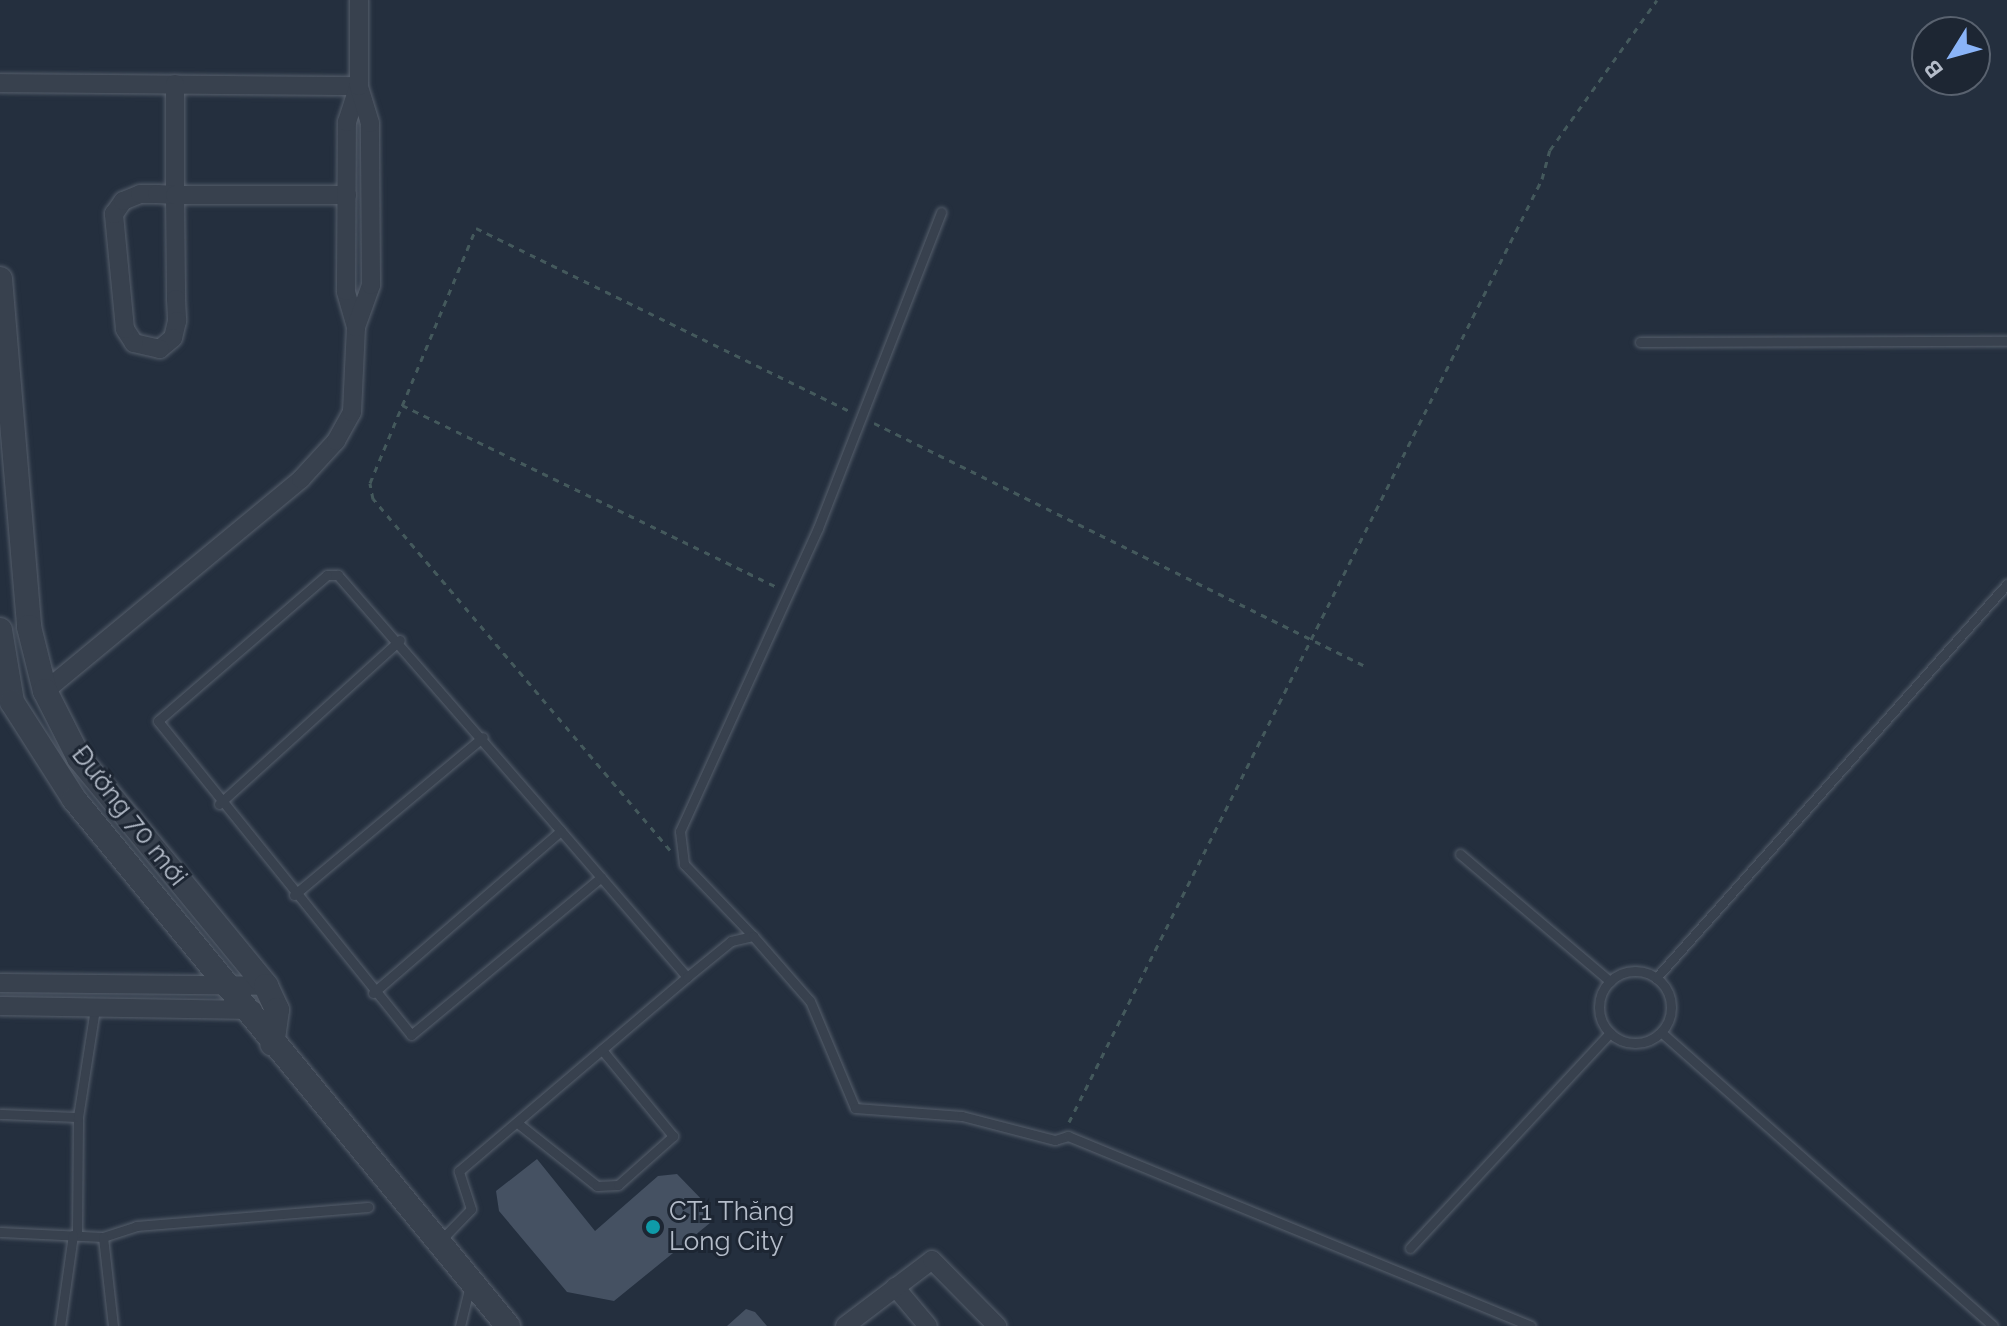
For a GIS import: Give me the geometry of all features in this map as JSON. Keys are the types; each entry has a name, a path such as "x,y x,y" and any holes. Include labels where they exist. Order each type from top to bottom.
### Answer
{"street":[{"path":"6,703 45,691 336,441 352,412 356,327 371,285 370,123 359,86 359,0"},
{"path":"0,83 359,86"},
{"path":"175,84 175,195 177,321 173,338 148,352 125,329 114,214 140,194 175,195 347,195"},
{"path":"356,327 346,291 347,122 359,86"},
{"name":"Đường 70 mới","path":"0,279 29,627 45,691 79,758 266,986 277,1010"},
{"name":"Đường 70 mới","path":"0,630 6,703 74,799 224,988 508,1326"},
{"path":"0,983 224,988 266,986"},
{"path":"0,1006 277,1010 272,1044"},
{"path":"845,1326 932,1260 997,1326"},
{"path":"895,1287 928,1326"}],"lane":[{"path":"941,212 789,593 680,831 684,864 810,1001 855,1108 962,1116 1055,1140 1068,1136 1531,1326"},
{"path":"1640,342 2007,341"},
{"path":"601,877 411,1035 219,804 158,721 327,575 351,582 687,977"},
{"path":"1656,978 2007,584"},
{"path":"219,804 400,640"},
{"path":"294,895 483,737"},
{"path":"373,993 561,831"},
{"path":"1460,854 1610,981"},
{"path":"438,1243 471,1209 459,1171 520,1125 602,1050 731,941 753,936"},
{"path":"1632,971 1656,978 1670,998 1661,1032 1630,1043 1610,1033 1599,1001 1610,981 1632,971"},
{"path":"60,1326 75,1234 78,1117 95,1008"},
{"path":"1661,1032 1993,1326"},
{"path":"1410,1248 1610,1033"},
{"path":"520,1125 597,1186 618,1185 673,1136 602,1050"},
{"path":"0,1114 78,1117"},
{"path":"0,1232 103,1237 136,1226 368,1207"},
{"path":"103,1237 113,1326"},
{"path":"460,1326 470,1281"}],"path":[{"path":"1055,1140 1542,179 1550,150 1657,0"},
{"path":"684,864 373,499 370,483 476,228 1363,665"},
{"path":"402,405 789,593"}],"building":[{"name":"CT1 Thăng Long City","path":"537,1159 595,1231 658,1176 677,1174 709,1207 710,1223 614,1301 567,1292 499,1211 496,1191"},
{"path":"746,1309 755,1312 767,1326 727,1326"}],"place":[{"name":"CT1 Thăng Long City","path":"653,1227"}]}
